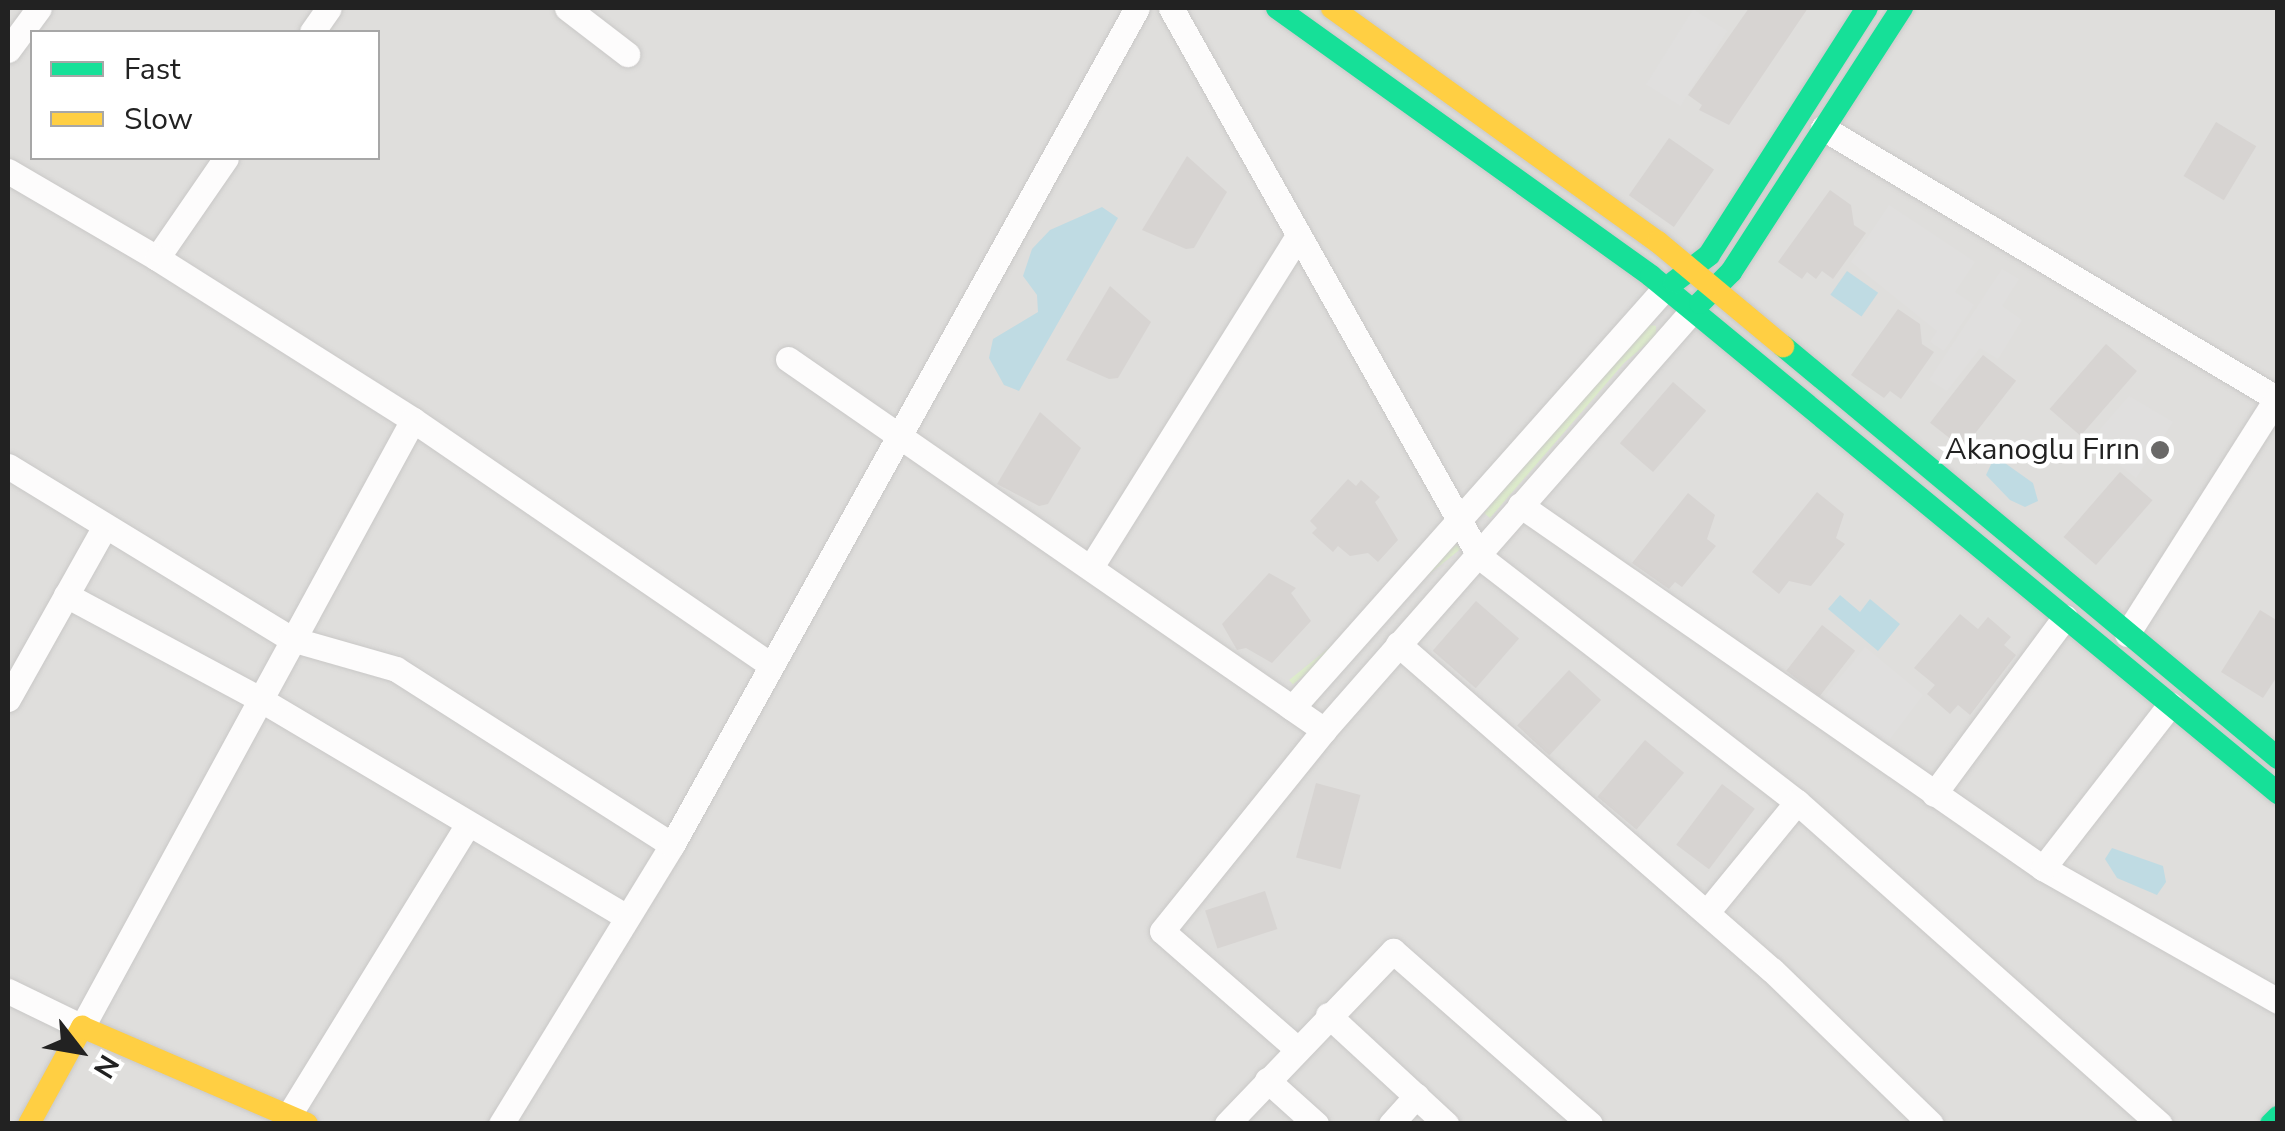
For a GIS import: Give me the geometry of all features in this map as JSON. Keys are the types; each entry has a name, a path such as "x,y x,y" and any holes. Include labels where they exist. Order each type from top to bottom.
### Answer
{"main road":[{"path":"1277,8 1665,288 2278,793"},
{"path":"1332,8 1690,269 2278,758"},
{"path":"1665,288 1709,255 1867,8"},
{"path":"1692,311 1731,272 1902,8"},
{"path":"29,1124 82,1027 298,1119"},
{"path":"2271,1124 2278,1117"}],"street":[{"path":"8,50 39,8"},
{"path":"313,30 329,8"},
{"path":"567,8 627,54"},
{"path":"501,1124 672,845 1137,8"},
{"path":"1171,8 1477,552 1797,802 2160,1124"},
{"path":"1823,128 2277,397 2128,634"},
{"path":"157,258 225,160"},
{"path":"8,172 157,258 413,420 771,666"},
{"path":"1091,568 1298,236"},
{"path":"1292,708 1665,288"},
{"path":"1295,1047 1162,931 1324,730 1692,311"},
{"path":"788,358 1324,730"},
{"path":"8,992 82,1027 290,639 413,420"},
{"path":"8,468 290,639 396,669 672,845"},
{"path":"1520,504 2043,868 2278,1002"},
{"path":"8,699 105,526"},
{"path":"66,595 258,698 466,826 627,917"},
{"path":"1934,794 2065,618"},
{"path":"1398,644 1707,912 1931,1124"},
{"path":"2043,868 2170,705"},
{"path":"1707,912 1797,802"},
{"path":"298,1119 466,826"},
{"path":"1227,1124 1295,1047 1393,952 1590,1124"},
{"path":"1328,1014 1446,1124"},
{"path":"1266,1080 1316,1124"},
{"path":"1391,1124 1416,1096"}],"shaded area":[{"path":"8,8 2277,8 2277,1123 8,1123"},
{"path":"1693,9 1728,31 1681,106 1646,84"},
{"path":"1889,205 1975,262 1955,292 1974,305 1944,351 1930,342 1937,331 1851,262"},
{"path":"2002,269 2019,279 2002,306 2022,320 1998,359 1980,348 1947,391 1929,380"},
{"path":"2129,396 2173,422 2136,478 2089,442"},
{"path":"1865,647 1923,695 1884,747 1817,705"}],"green space":[{"path":"1645,324 1656,326 1656,336 1624,363 1490,518 1484,513"},
{"path":"1457,544 1461,549 1293,685 1289,680"}],"water":[{"path":"1102,207 1118,218 1019,391 1004,385 989,358 993,339 1038,312 1037,295 1023,276 1032,249 1050,230"},
{"path":"1847,271 1878,293 1861,317 1830,295"},
{"path":"1995,456 2033,483 2038,501 2025,507 2010,500 1986,475"},
{"path":"1840,595 1860,612 1870,599 1900,624 1878,651 1828,609"},
{"path":"2112,848 2163,866 2166,882 2157,895 2117,878 2105,859"}],"building":[{"path":"1749,8 1808,8 1729,125 1699,110 1702,105 1688,95"},
{"path":"2216,122 2256,146 2224,200 2184,176"},
{"path":"1669,138 1714,170 1674,227 1629,195"},
{"path":"1187,156 1227,192 1194,248 1186,249 1142,230"},
{"path":"1830,190 1851,205 1854,225 1866,233 1833,279 1822,271 1816,279 1807,272 1802,279 1778,262"},
{"path":"1110,286 1151,322 1118,378 1109,379 1066,360"},
{"path":"1898,309 1920,324 1922,344 1934,352 1901,399 1890,391 1884,398 1851,375"},
{"path":"2106,344 2137,371 2081,436 2050,409"},
{"path":"1983,355 2016,381 1963,449 1930,423"},
{"path":"1673,382 1706,411 1653,472 1620,443"},
{"path":"1040,412 1081,448 1048,504 1039,506 997,484"},
{"path":"2120,472 2152,500 2096,565 2064,537"},
{"path":"1348,479 1356,486 1361,480 1380,497 1375,502 1398,540 1378,562 1368,553 1350,556 1338,546 1333,552 1312,533 1317,528 1310,521"},
{"path":"1817,492 1844,514 1836,538 1845,544 1811,586 1789,581 1779,594 1752,572"},
{"path":"1688,493 1715,515 1707,539 1716,546 1682,587 1675,582 1669,589 1632,563"},
{"path":"1269,573 1296,588 1291,593 1311,621 1272,663 1246,648 1237,650 1222,624"},
{"path":"1476,601 1519,638 1476,688 1433,651"},
{"path":"2260,610 2278,621 2278,675 2263,698 2221,672"},
{"path":"1960,614 1978,629 1988,617 2011,637 2004,645 2016,655 1970,715 1958,705 1950,714 1927,694 1935,685 1914,668"},
{"path":"1822,625 1855,651 1819,697 1786,671"},
{"path":"1569,670 1601,700 1549,756 1517,726"},
{"path":"1645,740 1684,773 1637,829 1597,797"},
{"path":"1316,783 1360,795 1341,869 1296,857"},
{"path":"1722,784 1755,809 1709,869 1676,845"},
{"path":"1265,891 1277,929 1217,949 1205,910"}],"traffic: fast":[{"path":"1277,8 1651,276 2278,793"},
{"path":"1674,282 1709,255 1867,8"},
{"path":"1700,303 1731,272 1902,8"},
{"path":"1783,346 2278,758"},
{"path":"2271,1124 2278,1117"}],"traffic: slow":[{"path":"1332,8 1658,242 1783,346"},
{"path":"29,1124 82,1027 307,1124"}],"place":[{"name":"Akanoglu Fırın","path":"2160,450"}]}
